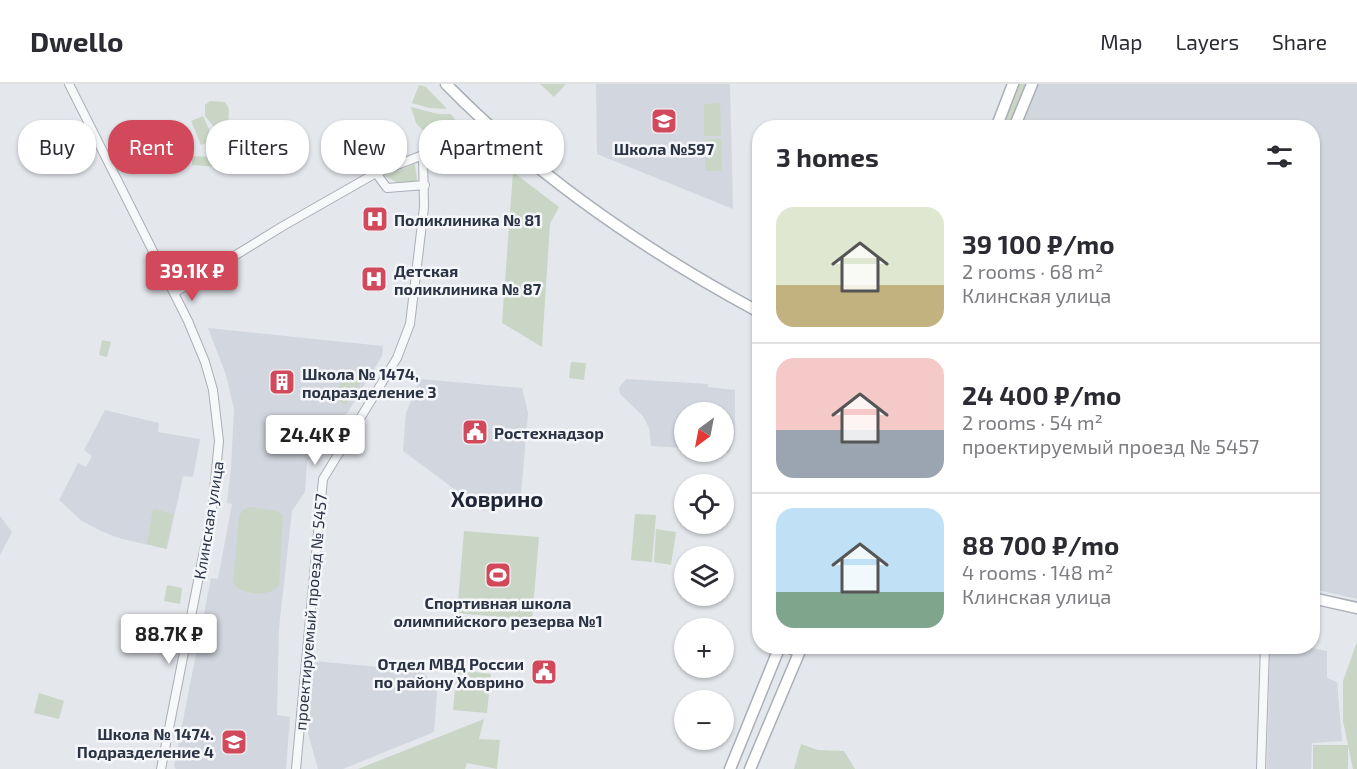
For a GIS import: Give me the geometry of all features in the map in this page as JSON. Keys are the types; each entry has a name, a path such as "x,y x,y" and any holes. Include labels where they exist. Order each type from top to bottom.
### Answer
{"main road":[{"path":"446,84 482,120"},
{"path":"999,120 1014,84"},
{"path":"1017,120 1032,84"},
{"path":"546,174 639,242 752,308"},
{"path":"1320,600 1357,608"},
{"path":"730,769 777,654"},
{"path":"750,769 798,654"}],"street":[{"name":"Клинская улица","path":"69,84 174,293 205,362 213,390 219,441 212,510 161,769"},
{"path":"174,293 283,226 374,174"},
{"path":"377,174 387,188 425,185"},
{"name":"проектируемый проезд № 5457","path":"296,769 323,479 397,358 406,338 410,324 424,174"},
{"path":"1261,769 1265,654"}],"shaded area":[{"name":"Школа №597","path":"596,84 730,84 733,209 597,154"},
{"path":"1037,84 1357,84 1357,599 1320,591 1320,120 1022,120"},
{"path":"208,328 383,346 382,356 348,412 307,462 305,492 292,511 279,628 277,715 290,717 286,769 176,769 174,766 211,578 218,579 232,504 227,503 234,409 226,375"},
{"path":"420,379 522,388 528,413 521,495 484,511 403,451 406,413"},
{"path":"626,379 708,384 708,387 735,390 734,438 734,402 674,402 674,447 651,446 649,428 643,416 620,394 619,388"},
{"path":"105,410 159,423 158,432 200,439 193,477 183,476 167,549 122,539 103,532 82,521 59,500 78,463 86,467 92,456 84,450"},
{"path":"0,516 12,532 0,555"},
{"path":"1320,650 1327,651 1327,678 1337,682 1342,741 1312,743 1311,769 1267,769 1270,654 1320,654"},
{"path":"314,661 422,671 428,678 438,679 434,732 343,769 318,769 308,733"}],"green space":[{"path":"540,84 566,84 554,97"},
{"path":"1013,84 1032,84 1017,120 999,120"},
{"path":"419,85 426,87 447,109 429,108 412,103"},
{"path":"210,101 225,102 229,109 228,120 208,120 205,116 205,105"},
{"path":"720,103 721,136 704,136 704,104"},
{"path":"411,107 438,114 451,114 456,120 419,120 419,126"},
{"path":"203,116 206,123 206,143 201,145 194,128 193,120"},
{"path":"705,139 721,139 722,171 705,171"},
{"path":"194,156 206,157 206,166 194,165"},
{"path":"415,164 417,181 401,184 384,176 407,174 407,167"},
{"path":"513,174 516,174 559,207 550,224 542,347 502,323"},
{"path":"102,340 111,342 107,357 99,355"},
{"path":"571,362 586,363 584,380 569,378"},
{"path":"349,372 362,381 346,405 332,396"},
{"path":"249,507 277,511 283,516 279,585 270,592 249,592 233,583 239,516"},
{"path":"153,509 173,514 166,549 147,544"},
{"path":"635,514 656,515 652,562 631,560"},
{"path":"656,529 674,532 676,534 671,565 654,562"},
{"name":"Спортивная школа олимпийского резерва №1","path":"464,531 539,537 532,620 457,613"},
{"path":"167,585 182,588 180,604 164,601"},
{"path":"1357,642 1357,769 1353,769 1343,721 1343,681"},
{"path":"457,670 491,674 487,713 453,710"},
{"path":"39,693 64,701 59,719 34,713"},
{"path":"484,719 479,739 500,740 497,769 467,763 465,769 358,769"},
{"path":"801,744 818,750 844,751 855,769 794,769"},
{"path":"1313,745 1348,745 1348,769 1313,769"}],"place":[{"name":"Школа №597","path":"664,121"},
{"name":"Поликлиника № 81","path":"375,219"},
{"name":"Детская поликлиника № 87","path":"374,279"},
{"name":"Школа № 1474, подразделение 3","path":"282,382"},
{"name":"Ростехнадзор","path":"475,432"},
{"name":"Спортивная школа олимпийского резерва №1","path":"498,575"},
{"name":"Отдел МВД России по району Ховрино","path":"544,672"},
{"name":"Школа № 1474. Подразделение 4","path":"234,742"}],"district":[{"name":"Ховрино","path":"497,498"}]}
